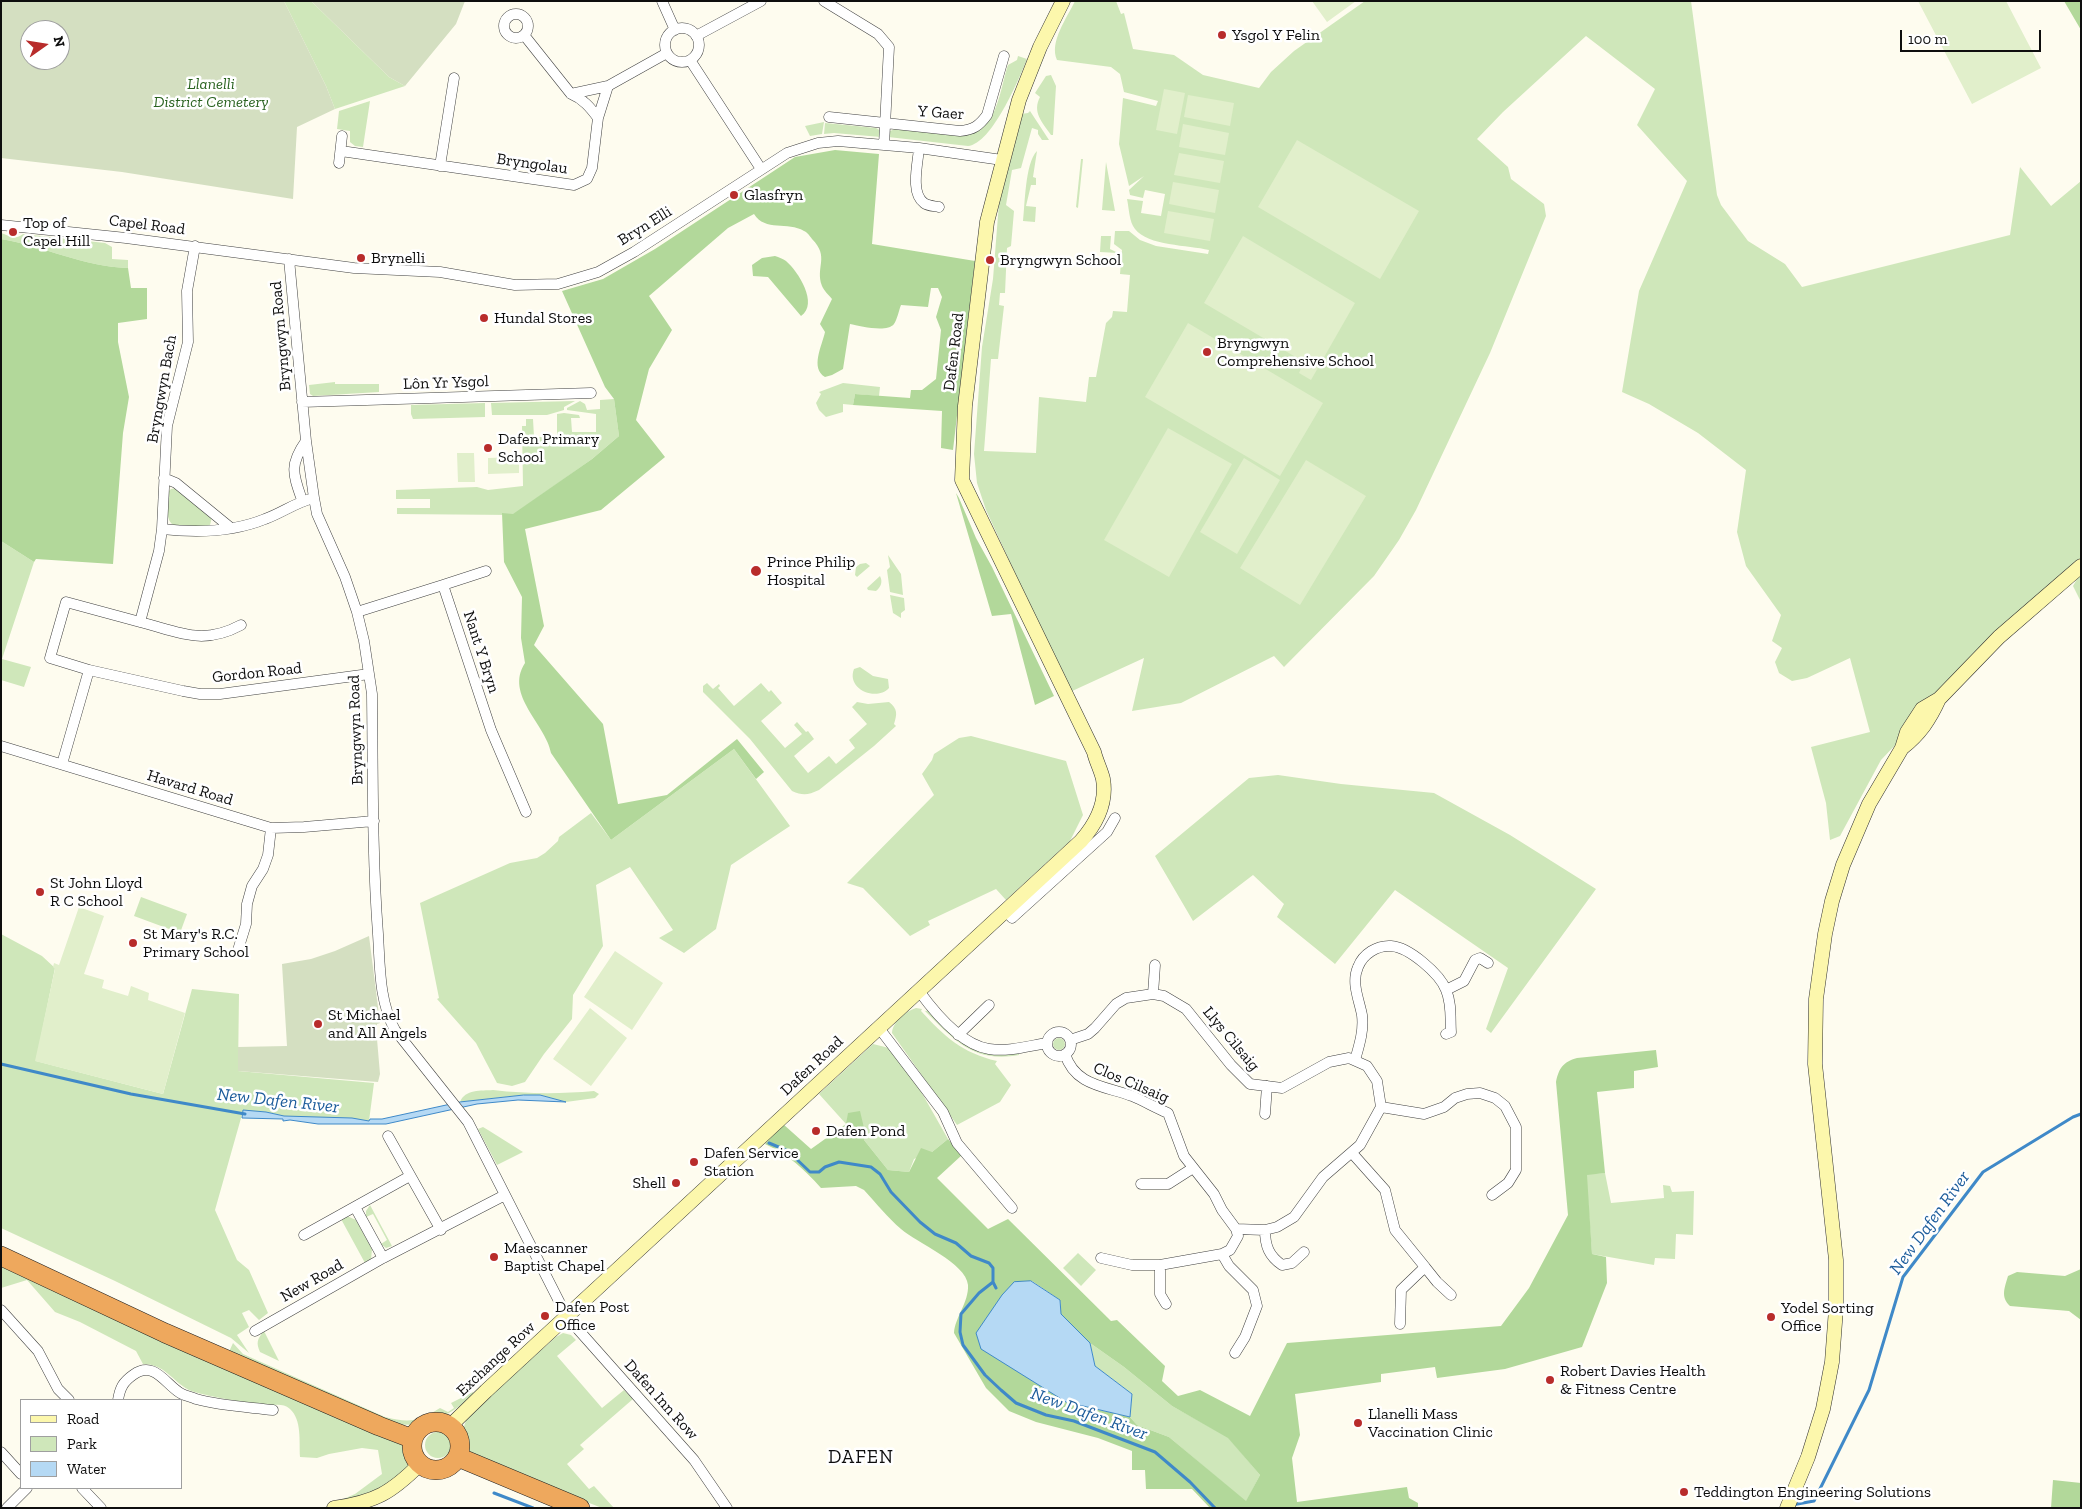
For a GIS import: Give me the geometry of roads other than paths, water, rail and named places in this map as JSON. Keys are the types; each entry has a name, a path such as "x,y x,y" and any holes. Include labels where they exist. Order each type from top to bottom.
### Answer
{"highway":[{"path":"1,1256 165,1333 413,1439"},
{"path":"436,1422 450,1426 460,1440 458,1457 448,1467 441,1470 433,1470 420,1464 413,1452 413,1439 422,1427 428,1423 436,1422"},
{"path":"458,1457 580,1508"}],"street":[{"path":"662,1 675,30"},
{"path":"696,36 761,1"},
{"path":"824,1 878,34 889,47 884,146"},
{"name":"Dafen Road","path":"567,1317 1082,841 1100,813 1103,779 1094,752 962,480 965,406 986,231 1002,160 1019,100 1040,47 1063,1"},
{"path":"686,29 696,36 699,46 694,57 690,60 676,61 668,54 665,46 666,40 668,35 675,30 686,29"},
{"path":"524,35 571,94 588,104 598,118"},
{"path":"571,94 608,86 668,54"},
{"name":"Y Gaer","path":"829,117 960,131 971,130 981,124 987,115 1004,56"},
{"path":"690,60 761,169"},
{"path":"440,166 454,78"},
{"name":"Bryngolau","path":"341,151 574,185 587,178 592,168 598,118 608,86"},
{"path":"339,163 342,136"},
{"name":"Bryn Elli","path":"289,259 371,270 440,272 515,285 558,284 598,272 634,252 787,153 818,143 838,141 919,148 1002,160"},
{"path":"919,148 916,185 918,197 925,205 939,207"},
{"name":"Capel Road","path":"1,224 195,246 289,259"},
{"name":"Bryngwyn Bach","path":"140,622 159,551 162,529 167,426 188,342 186,291 195,246"},
{"name":"Bryngwyn Road","path":"289,259 306,441 317,514 357,612 370,674 377,921 380,966 387,1015 395,1030 468,1122 506,1196"},
{"name":"Lôn Yr Ysgol","path":"302,402 591,393"},
{"path":"302,500 295,478 295,456 306,441"},
{"path":"164,478 176,482 231,528"},
{"path":"162,529 189,532 250,525 266,519 302,500 314,498"},
{"path":"1787,1508 1808,1457 1823,1410 1832,1362 1836,1309 1836,1260 1816,1064 1816,999 1825,934 1832,901 1848,850 1869,804 1902,748 1914,738 1932,716 1938,698 1999,637 2081,566"},
{"path":"357,612 486,571"},
{"name":"Nant Y Bryn","path":"444,584 491,730 526,812"},
{"path":"62,764 89,670 50,658 66,602 195,637 211,637 241,625"},
{"name":"Gordon Road","path":"89,670 200,694 239,692 370,674"},
{"name":"Havard Road","path":"1,746 271,828 304,828 374,820"},
{"path":"1006,911 1012,918 1107,832 1115,818"},
{"path":"238,950 246,924 247,904 252,886 263,869 268,855 271,828"},
{"path":"1101,1258 1132,1265 1160,1265 1222,1254 1230,1250 1238,1236 1236,1229 1265,1230 1277,1227 1294,1217 1324,1177 1352,1153 1366,1136 1381,1107 1377,1081 1367,1066 1355,1060 1361,1039 1362,1017 1354,984 1357,967 1365,954 1376,948 1391,946 1413,955 1433,972 1446,990 1450,1003 1451,1032 1446,1034"},
{"path":"1446,990 1464,980 1476,960 1480,958 1488,963"},
{"path":"1153,994 1155,965"},
{"path":"919,991 958,1035 973,1044 989,1049 1007,1049 1047,1043"},
{"name":"Llys Cilsaig","path":"1070,1040 1088,1034 1116,1004 1126,998 1153,994 1164,996 1186,1008 1230,1065 1250,1084 1282,1088 1329,1062 1349,1058 1355,1060"},
{"path":"958,1035 989,1005"},
{"path":"879,1028 943,1112 957,1143 1012,1208"},
{"path":"1059,1032 1066,1034 1070,1040 1070,1048 1065,1054 1054,1055 1048,1050 1047,1043 1049,1036 1059,1032"},
{"name":"Clos Cilsaig","path":"1065,1054 1071,1068 1087,1082 1132,1096 1168,1113 1184,1156 1214,1194 1222,1210 1236,1229"},
{"path":"1265,1114 1267,1086"},
{"path":"1381,1107 1424,1114 1444,1107 1455,1098 1466,1094 1480,1093 1494,1098 1505,1106 1516,1127 1516,1170 1508,1183 1492,1195"},
{"path":"388,1136 441,1230"},
{"path":"1352,1153 1385,1190 1395,1230 1437,1282 1452,1295"},
{"path":"1142,1184 1168,1184 1193,1168"},
{"path":"304,1235 410,1176"},
{"name":"Dafen Inn Row","path":"506,1196 567,1317 694,1460 727,1508"},
{"name":"New Road","path":"255,1330 383,1258 506,1196"},
{"path":"355,1207 383,1258"},
{"path":"1265,1230 1267,1249 1275,1260 1282,1265 1292,1263 1304,1252"},
{"path":"1222,1254 1229,1266 1253,1290 1258,1306 1246,1337 1235,1353"},
{"path":"1160,1265 1160,1294 1166,1304"},
{"path":"1400,1324 1401,1290 1424,1266"},
{"path":"1,1310 38,1351 58,1389 68,1399"},
{"name":"Exchange Row","path":"450,1426 567,1317"},
{"path":"118,1399 120,1388 127,1378 137,1372 150,1370 164,1378 180,1393 198,1399 226,1405 273,1410"},
{"path":"1,1452 20,1473"},
{"path":"334,1508 358,1506 386,1494 401,1483 420,1464"},
{"path":"8,1508 26,1489"},
{"path":"83,1489 101,1508"}],"water":[{"path":"540,1095 566,1102 518,1100 477,1104 386,1124 318,1124 290,1120 283,1121 283,1119 242,1118 243,1110 284,1116 352,1118 369,1121 370,1119 382,1119 460,1102"},
{"path":"1031,1281 1060,1300 1061,1314 1090,1343 1095,1366 1132,1394 1130,1417 1066,1402 981,1349 976,1333 1002,1295 1014,1282"}],"waterway":[{"name":"New Dafen River","path":"1,1064 131,1094 245,1114"},
{"name":"New Dafen River","path":"1792,1505 1814,1501 1869,1390 1903,1277 1983,1172 2081,1114"},
{"name":"New Dafen River","path":"769,1143 788,1151 810,1172 819,1172 825,1167 839,1162 871,1167 880,1174 891,1192 920,1222 935,1234 956,1243 971,1256 989,1263 993,1268 993,1282"},
{"name":"New Dafen River","path":"993,1282 979,1293 961,1314 960,1332 963,1345 985,1375 1016,1403 1046,1415 1074,1421 1155,1452 1190,1482 1215,1508"},
{"name":"New Dafen River","path":"993,1282 996,1288"},
{"path":"494,1493 533,1508"}],"place":[{"name":"Ysgol Y Felin","path":"1222,35"},
{"name":"Glasfryn","path":"734,195"},
{"name":"Top of Capel Hill","path":"13,232"},
{"name":"Brynelli","path":"361,258"},
{"name":"Bryngwyn School","path":"990,260"},
{"name":"Hundal Stores","path":"484,318"},
{"name":"Bryngwyn Comprehensive School","path":"1207,352"},
{"name":"Dafen Primary School","path":"488,448"},
{"name":"Prince Philip Hospital","path":"756,571"},
{"name":"St John Lloyd R C School","path":"40,892"},
{"name":"St Mary's R.C. Primary School","path":"133,943"},
{"name":"St Michael and All Angels","path":"318,1024"},
{"name":"Dafen Pond","path":"816,1131"},
{"name":"Dafen Service Station","path":"694,1162"},
{"name":"Shell","path":"676,1183"},
{"name":"Maescanner Baptist Chapel","path":"494,1257"},
{"name":"Dafen Post Office","path":"545,1316"},
{"name":"Yodel Sorting Office","path":"1771,1317"},
{"name":"Robert Davies Health & Fitness Centre","path":"1550,1380"},
{"name":"Llanelli Mass Vaccination Clinic","path":"1358,1423"},
{"name":"Teddington Engineering Solutions","path":"1684,1492"}],"district":[{"name":"DAFEN","path":"861,1458"}],"park label":[{"name":"Llanelli District Cemetery","path":"211,93"}]}
